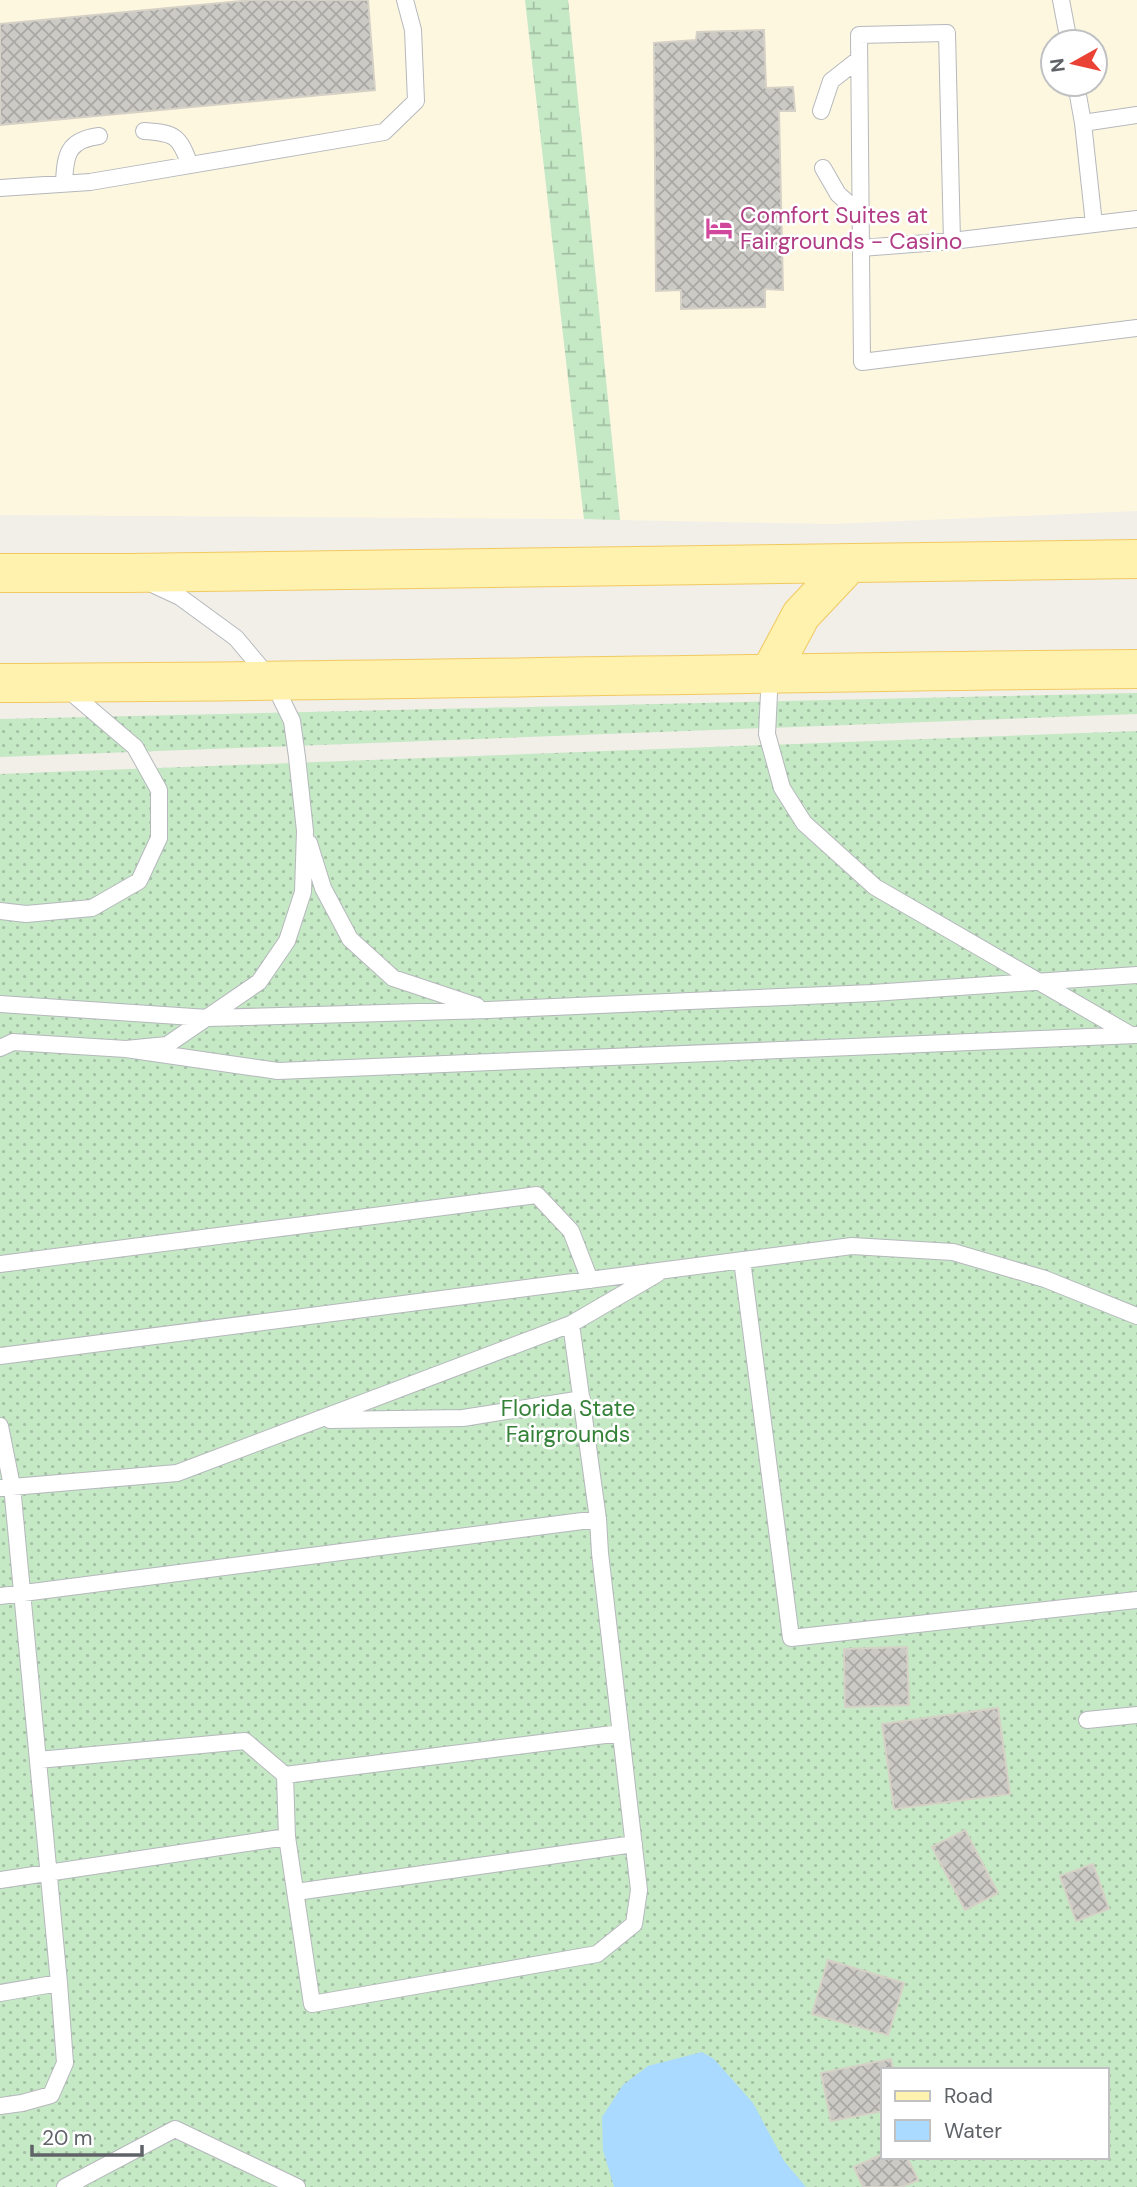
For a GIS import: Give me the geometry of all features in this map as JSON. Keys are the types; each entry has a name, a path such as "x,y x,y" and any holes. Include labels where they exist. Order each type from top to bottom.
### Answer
{"main road":[{"path":"0,573 1137,559"},
{"path":"770,673 801,615 849,564"},
{"path":"0,683 273,682 1137,669"}],"lane":[{"path":"0,188 64,184 384,132 415,101 413,30 405,0"},
{"path":"1061,0 1066,28"},
{"path":"952,241 947,33 859,35 862,362 1137,328"},
{"path":"821,111 831,81 859,59"},
{"path":"1079,98 1094,224"},
{"path":"1083,123 1137,114"},
{"path":"145,131 169,133 181,142 190,165"},
{"path":"64,184 64,164 72,145 84,138 99,136"},
{"path":"823,167 838,194 861,215"},
{"path":"861,248 952,241 1137,219"},
{"path":"126,1049 167,1045 259,982 287,941 303,892 305,831 292,722 273,682 236,638 180,597 128,573"},
{"path":"770,673 767,734 782,788 804,824 875,887 1134,1035"},
{"path":"0,911 26,914 92,908 139,881 159,838 159,790 135,747 60,683"},
{"path":"305,831 323,888 350,939 393,978 488,1010"},
{"path":"0,1004 208,1018 488,1010 872,993 1137,975"},
{"path":"0,1048 13,1042 126,1049 278,1071 1134,1035"},
{"path":"0,1264 537,1195 571,1231 590,1280"},
{"path":"0,1356 852,1246 953,1252 1045,1279 1137,1316"},
{"path":"742,1261 790,1638 1137,1600"},
{"path":"6,1487 177,1473 571,1324 662,1271"},
{"path":"285,1775 287,1837 312,2004 597,1954 634,1924 639,1890 598,1519 571,1324"},
{"path":"317,1420 463,1418 582,1399"},
{"path":"0,1426 22,1593 65,2063 51,2095 0,2106"},
{"path":"0,1595 598,1519"},
{"path":"1087,1720 1137,1715"},
{"path":"38,1760 245,1741 285,1775 621,1733"},
{"path":"0,1880 287,1837"},
{"path":"296,1892 634,1844"},
{"path":"0,1993 59,1983"},
{"path":"65,2187 176,2129 297,2187"}],"shaded area":[{"path":"0,0 525,0 584,519 0,515"},
{"path":"568,0 1137,0 1137,511 832,524 620,520"}],"green space":[{"path":"525,0 568,0 620,520 584,519"},
{"path":"1137,693 1137,714 0,757 0,719"},
{"name":"Florida State Fairgrounds","path":"1137,731 1137,2187 0,2187 0,774"}],"water":[{"path":"702,2052 714,2059 753,2103 784,2161 806,2187 614,2187 603,2150 602,2117 623,2085 648,2066"}],"building":[{"path":"252,0 368,0 375,90 0,125 0,24"},
{"name":"Comfort Suites at Fairgrounds - Casino","path":"764,30 766,88 793,87 795,111 779,111 783,290 765,289 765,307 681,309 681,290 656,291 654,43 696,40 697,32"},
{"path":"907,1647 909,1705 845,1707 844,1649"},
{"path":"998,1708 1010,1794 894,1809 882,1724"},
{"path":"965,1830 998,1893 965,1910 932,1847"},
{"path":"1093,1864 1109,1909 1076,1921 1060,1876"},
{"path":"828,1960 904,1983 888,2035 812,2014"},
{"path":"891,2059 893,2068 881,2068 881,2111 831,2121 821,2073"},
{"path":"881,2155 881,2159 908,2159 918,2180 902,2187 863,2187 854,2167"}],"place":[{"name":"Comfort Suites at Fairgrounds - Casino","path":"719,228"}]}
